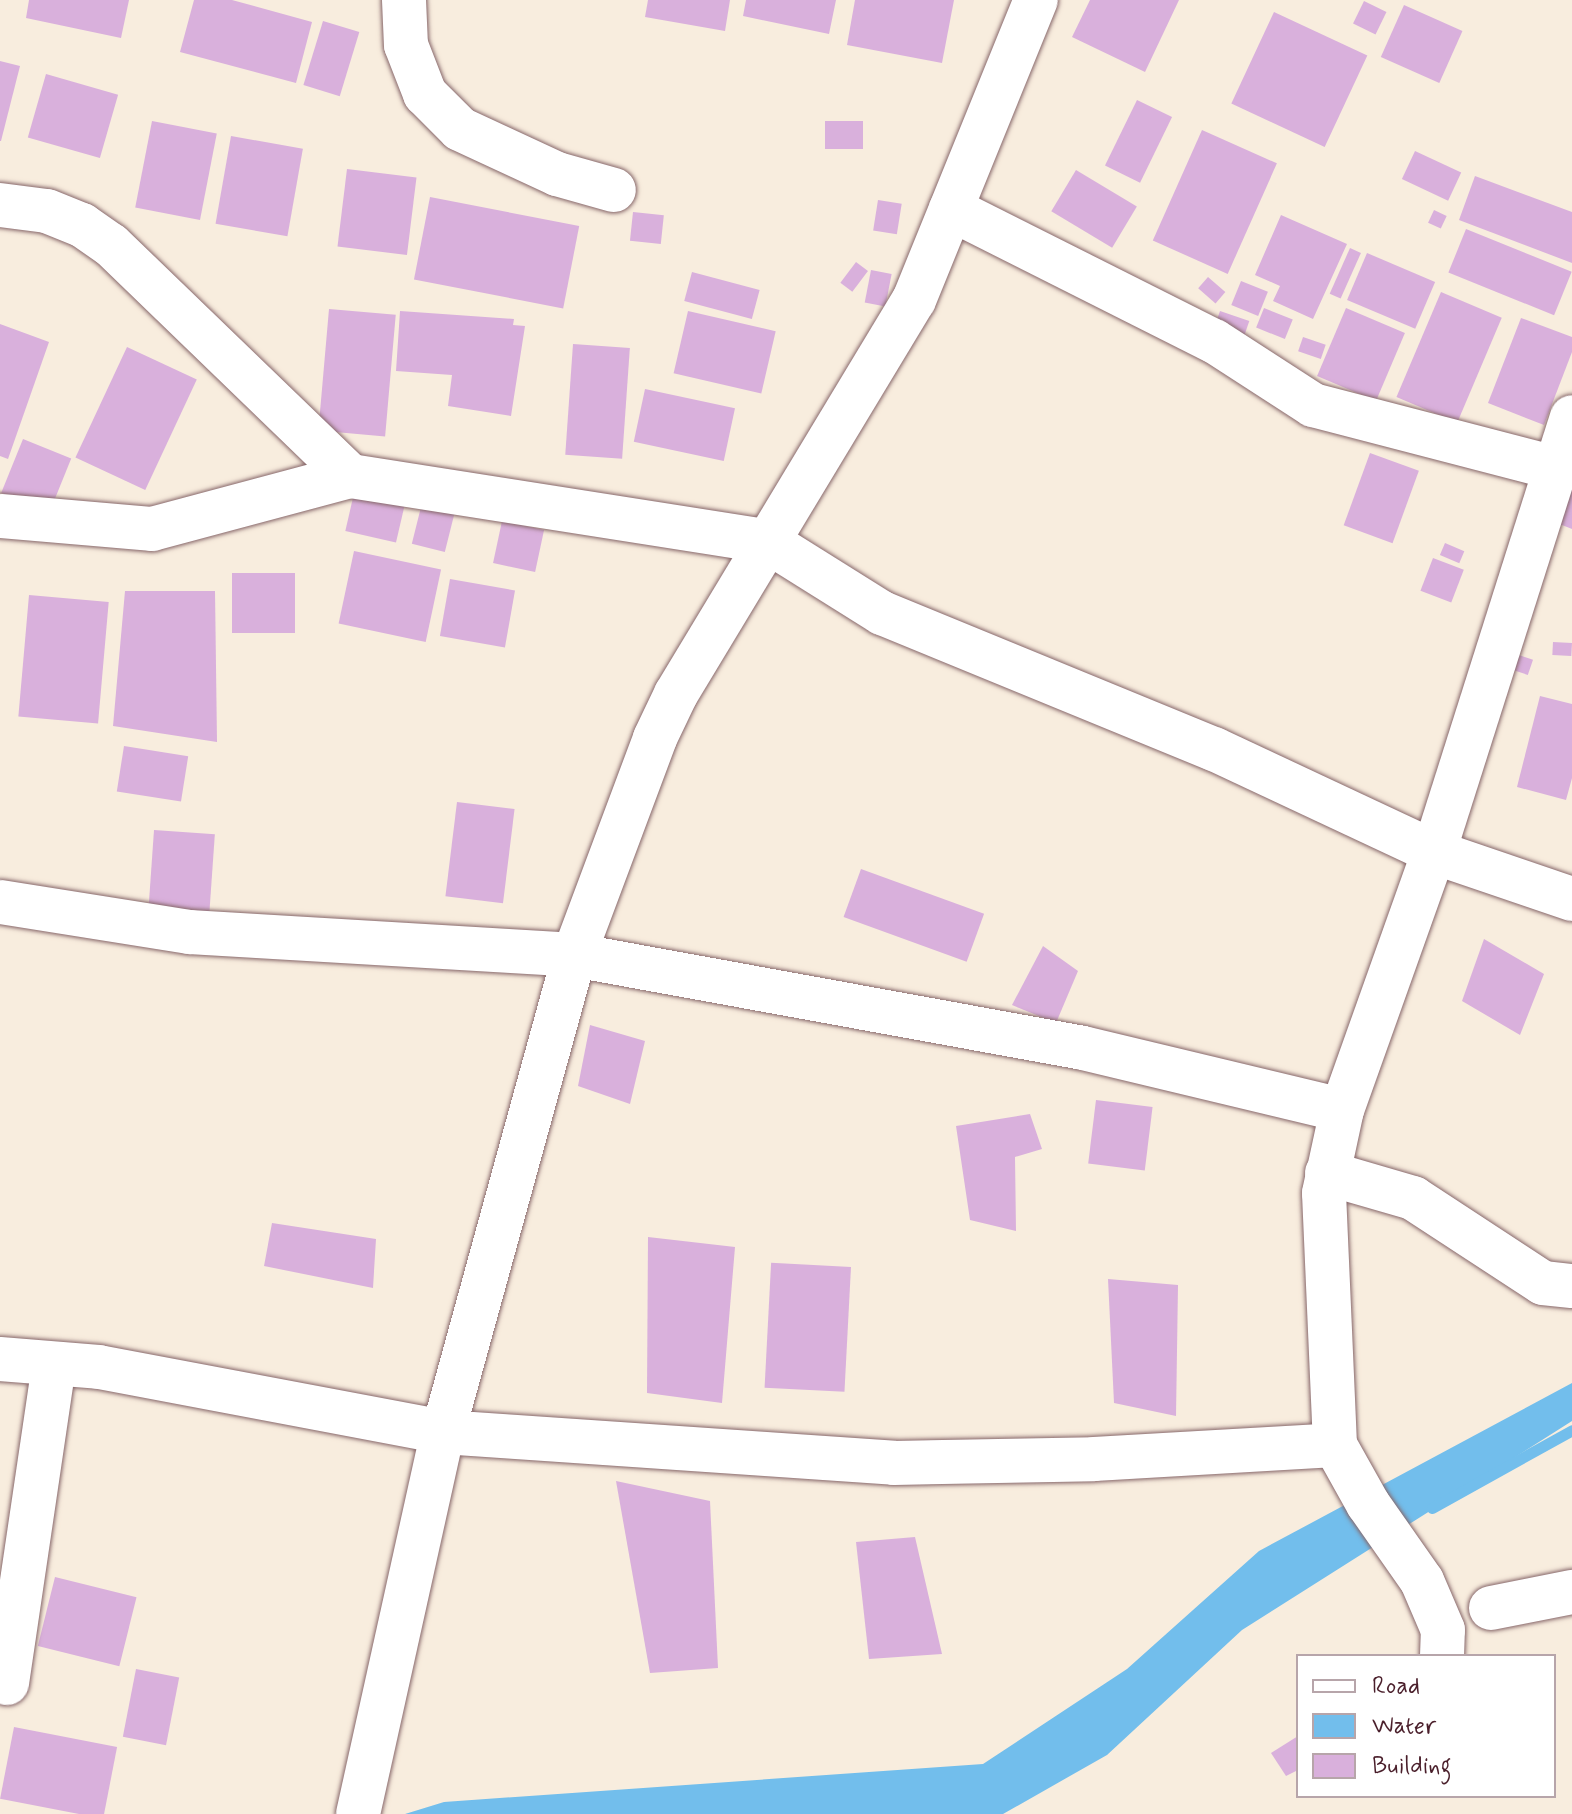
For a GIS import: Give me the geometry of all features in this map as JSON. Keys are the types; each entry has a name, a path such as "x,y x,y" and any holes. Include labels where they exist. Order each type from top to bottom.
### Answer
{"street":[{"path":"404,0 406,45 425,94 460,129 557,174 614,190"},
{"path":"358,1814 443,1432 574,955 655,738 767,541 914,300 1036,0"},
{"path":"0,205 47,211 82,225 111,245 350,476"},
{"path":"951,209 1214,341 1313,405 1555,468"},
{"path":"1442,1654 1438,1618 1422,1581 1395,1547 1335,1445 1323,1239 1327,1173 1342,1110 1434,852 1572,417"},
{"path":"0,516 152,529 350,476 767,541 882,613 1214,749 1434,852 1572,899"},
{"path":"0,902 190,932 574,955 1083,1048 1342,1110"},
{"path":"1327,1173 1413,1198 1543,1283 1572,1286"},
{"path":"0,1359 99,1367 443,1432 894,1463 1094,1459 1335,1445"},
{"path":"7,1683 54,1364"},
{"path":"1491,1608 1572,1592"}],"water":[{"path":"1572,1383 1572,1421 1242,1630 1107,1755 1003,1814 405,1814 444,1802 983,1764 1127,1669 1259,1551"}],"building":[{"path":"29,0 129,0 121,38 26,18"},
{"path":"194,0 232,0 312,22 296,83 180,52"},
{"path":"648,0 730,0 725,31 645,17"},
{"path":"746,0 836,0 829,34 743,16"},
{"path":"855,0 954,0 942,63 847,45"},
{"path":"1090,0 1179,0 1145,72 1072,37"},
{"path":"1364,1 1386,12 1376,34 1353,23"},
{"path":"1404,5 1462,31 1439,83 1381,57"},
{"path":"1274,12 1367,56 1325,147 1231,104"},
{"path":"323,21 359,32 340,96 303,85"},
{"path":"0,61 20,66 1,141 0,141"},
{"path":"46,74 118,95 100,158 28,137"},
{"path":"1137,100 1172,117 1140,183 1105,166"},
{"path":"152,121 217,134 200,220 135,207"},
{"path":"825,121 863,121 863,149 825,149"},
{"path":"1202,130 1277,163 1228,274 1153,241"},
{"path":"231,136 303,149 287,236 216,224"},
{"path":"1415,151 1461,173 1448,201 1402,179"},
{"path":"347,169 416,178 407,255 337,246"},
{"path":"1076,170 1137,207 1112,248 1051,211"},
{"path":"1475,176 1572,212 1572,263 1459,220"},
{"path":"430,197 579,226 563,308 414,279"},
{"path":"878,200 902,204 897,234 873,231"},
{"path":"1434,210 1447,216 1441,229 1428,223"},
{"path":"633,212 664,215 661,244 630,241"},
{"path":"1281,215 1347,244 1313,319 1273,301 1280,286 1255,275"},
{"path":"1466,229 1572,272 1554,315 1448,273"},
{"path":"1350,248 1361,253 1341,299 1330,294"},
{"path":"1367,253 1435,282 1415,329 1347,300"},
{"path":"856,262 868,271 852,292 840,283"},
{"path":"871,270 892,274 885,306 865,302"},
{"path":"692,272 760,290 752,319 684,301"},
{"path":"1208,277 1225,292 1216,303 1198,288"},
{"path":"1241,281 1268,292 1258,316 1231,305"},
{"path":"1441,292 1502,318 1457,423 1396,397"},
{"path":"1264,308 1293,320 1285,339 1256,327"},
{"path":"1346,308 1405,333 1376,401 1317,376"},
{"path":"329,309 396,315 385,436 318,431"},
{"path":"400,311 514,319 513,325 525,326 511,416 448,406 452,375 396,371"},
{"path":"688,311 776,331 761,394 674,373"},
{"path":"1220,311 1249,321 1242,343 1213,333"},
{"path":"1521,318 1572,337 1572,352 1544,425 1488,403"},
{"path":"0,324 49,342 8,459 0,456"},
{"path":"1303,337 1326,345 1321,359 1298,351"},
{"path":"573,344 630,348 622,459 565,455"},
{"path":"127,347 197,380 145,490 75,458"},
{"path":"645,389 735,408 724,461 634,442"},
{"path":"23,439 71,458 49,512 1,493"},
{"path":"1370,453 1419,471 1393,543 1344,525"},
{"path":"1572,482 1572,529 1557,523"},
{"path":"355,489 406,501 396,543 345,531"},
{"path":"422,503 455,511 445,552 412,544"},
{"path":"502,521 544,530 535,572 493,563"},
{"path":"1445,543 1464,551 1459,563 1440,555"},
{"path":"354,551 441,570 426,642 339,623"},
{"path":"1433,558 1464,570 1451,603 1420,591"},
{"path":"232,573 295,573 295,633 232,633"},
{"path":"450,579 515,590 505,648 440,636"},
{"path":"125,591 215,591 217,742 113,726"},
{"path":"29,595 109,602 98,724 18,717"},
{"path":"1553,642 1572,643 1571,656 1552,655"},
{"path":"1516,654 1533,660 1528,675 1511,669"},
{"path":"1540,696 1572,704 1572,778 1566,800 1517,787"},
{"path":"124,746 188,756 181,802 117,791"},
{"path":"457,802 515,809 503,903 445,896"},
{"path":"154,830 215,834 209,917 148,913"},
{"path":"861,869 984,914 967,962 844,917"},
{"path":"1484,939 1544,974 1520,1035 1462,1001"},
{"path":"1043,946 1078,971 1056,1023 1012,1005"},
{"path":"590,1025 645,1041 630,1104 578,1086"},
{"path":"1096,1100 1153,1107 1145,1170 1088,1164"},
{"path":"1030,1114 1042,1149 1015,1157 1016,1231 970,1220 956,1126"},
{"path":"272,1223 376,1239 373,1288 264,1266"},
{"path":"648,1237 735,1247 722,1403 647,1393"},
{"path":"771,1263 851,1267 844,1392 765,1388"},
{"path":"1108,1279 1178,1285 1176,1416 1114,1403"},
{"path":"616,1481 710,1501 718,1668 650,1673"},
{"path":"915,1537 942,1654 869,1659 856,1542"},
{"path":"55,1577 137,1597 119,1666 38,1646"},
{"path":"136,1669 179,1677 166,1745 123,1737"},
{"path":"14,1727 117,1747 104,1814 79,1814 0,1799"},
{"path":"1296,1737 1296,1771 1286,1776 1271,1753"}],"waterway":[{"path":"1432,1508 1572,1430"}]}
